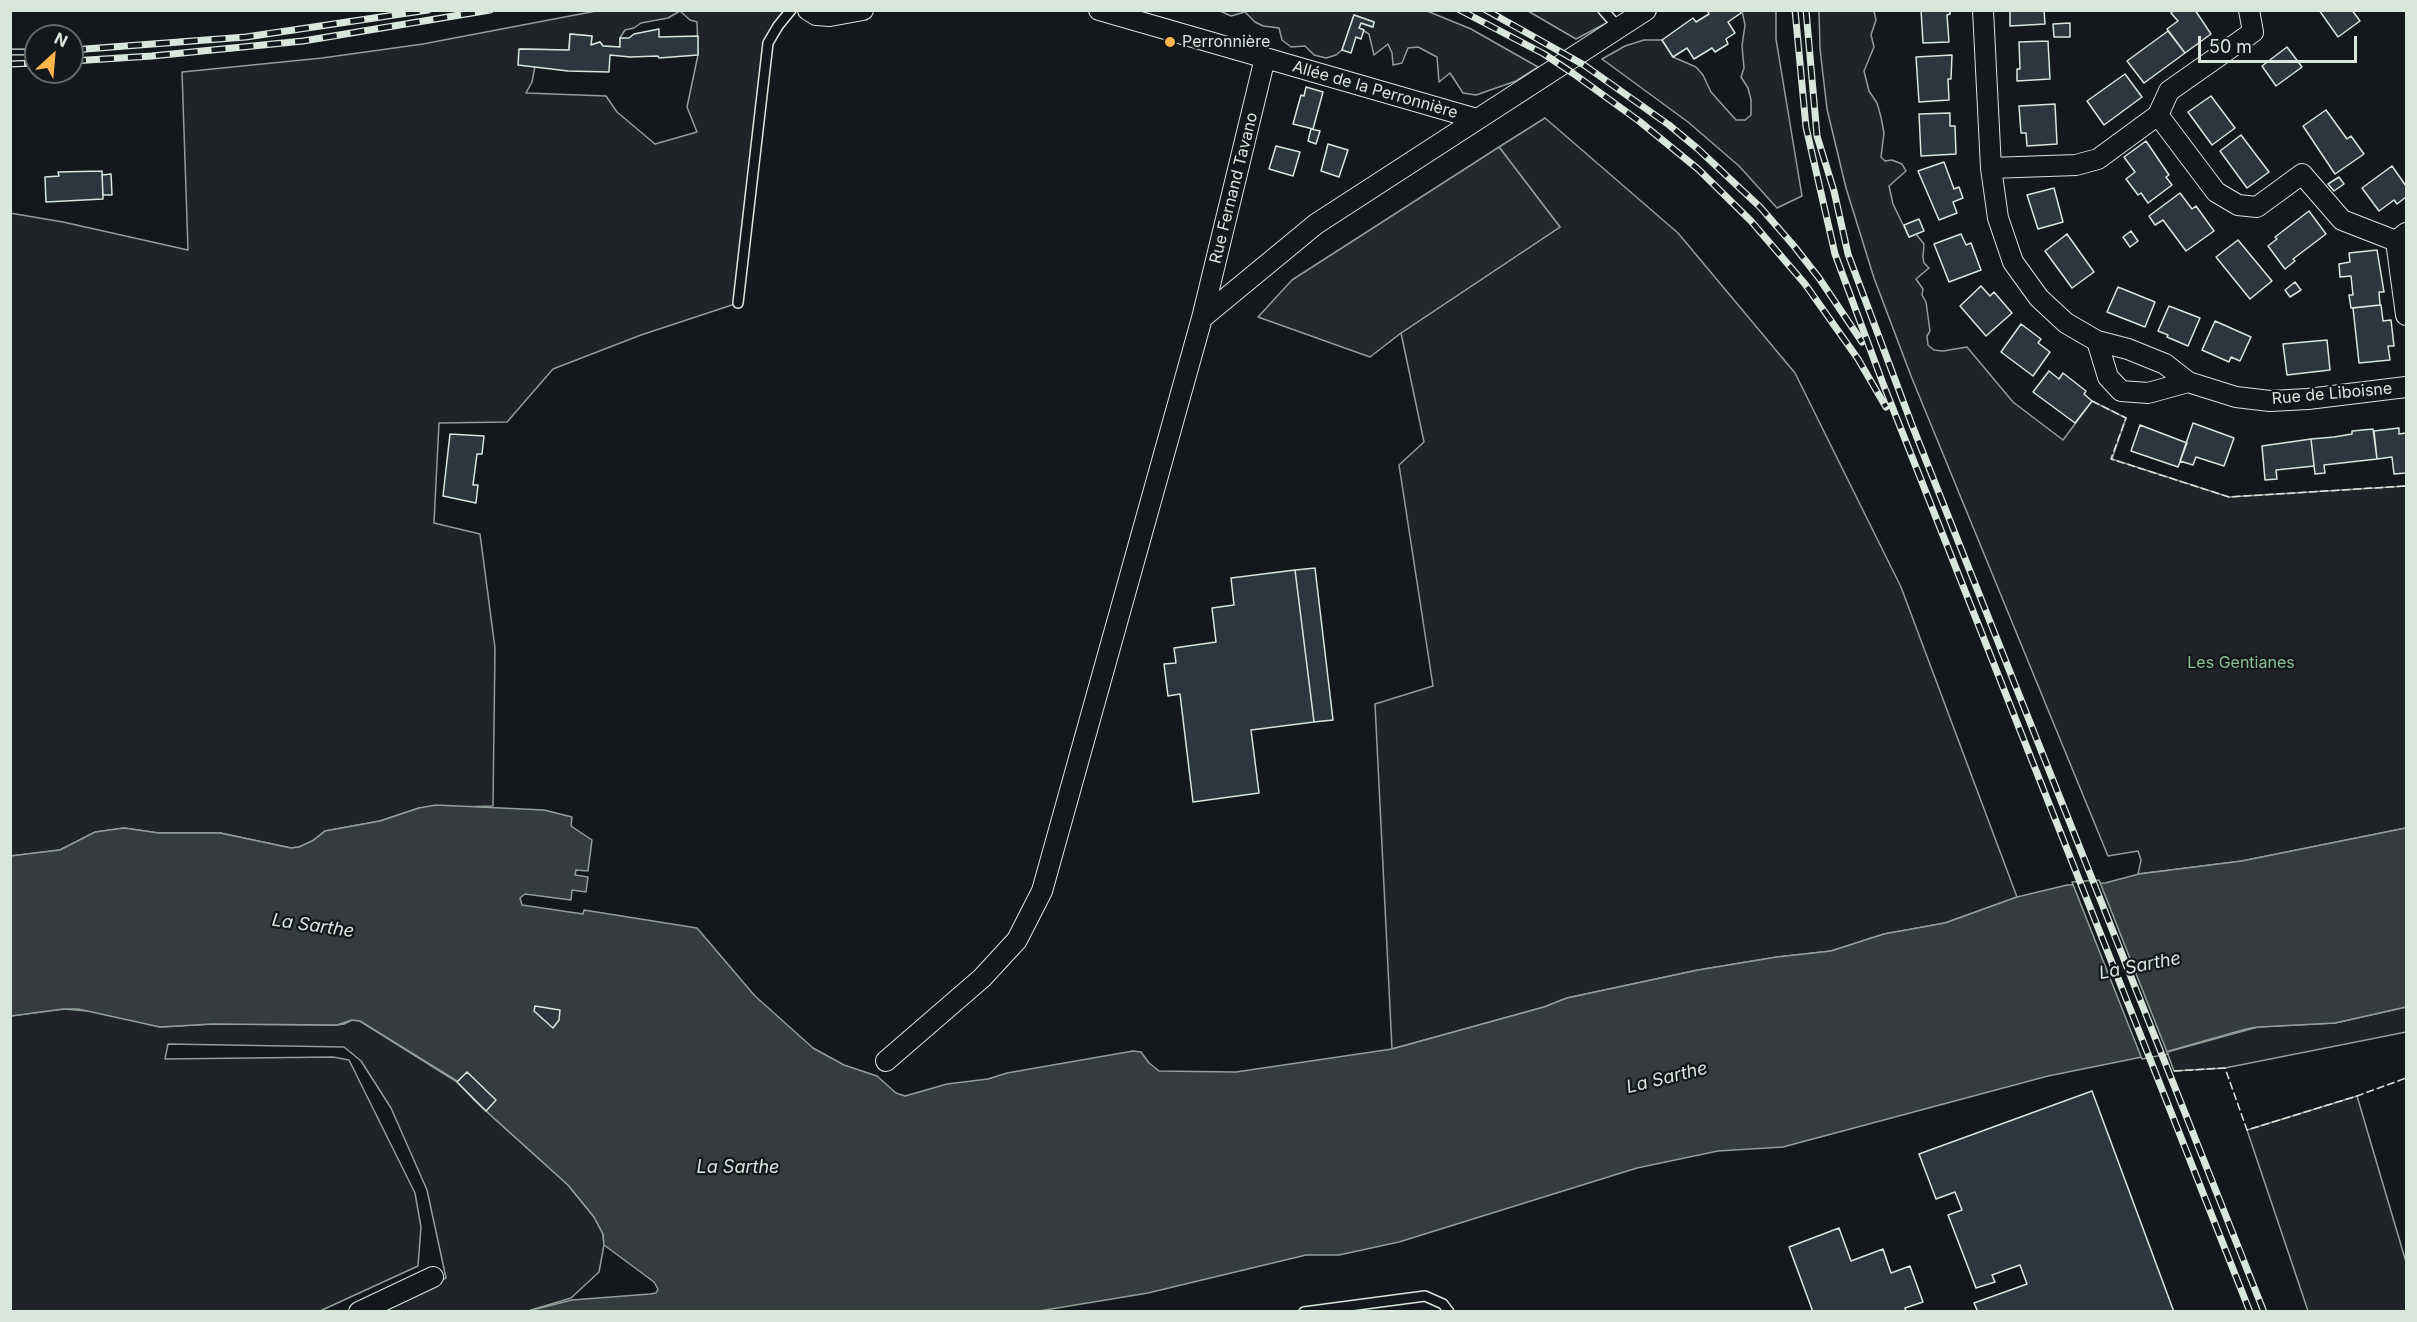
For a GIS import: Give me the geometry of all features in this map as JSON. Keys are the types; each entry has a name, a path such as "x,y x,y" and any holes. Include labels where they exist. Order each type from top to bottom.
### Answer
{"street":[{"path":"808,10 816,15 830,16 863,10"},
{"name":"Allée de la Perronnière","path":"1099,10 1478,119"},
{"path":"1202,318 1316,224 1646,10"},
{"name":"Rue de Liboisne","path":"1983,10 1991,168 1998,218 2013,262 2039,298 2066,323 2097,341 2128,349 2165,364 2188,382 2236,397 2270,401 2308,399 2406,387"},
{"path":"1991,168 2076,165 2097,159 2158,115 2169,92 2253,32 2249,10"},
{"name":"Rue Fernand Tavano","path":"886,1061 982,978 1010,948 1017,940 1042,891 1202,318 1265,58"},
{"path":"2158,115 2216,192 2238,205 2257,207 2302,174 2342,220 2401,237 2406,315"},
{"path":"2097,341 2108,377 2121,391 2148,393 2188,382"},
{"path":"360,1311 433,1277"}],"lane":[{"path":"738,303 768,43 791,10"},
{"path":"1603,10 1619,28"},
{"path":"1304,1311 1425,1296 1443,1304 1449,1311"}],"green space":[{"path":"596,11 680,11 791,11 768,43 738,303 641,335 553,369 507,422 439,423 434,523 480,534 495,648 493,806 419,808 380,821 325,831 311,842 291,848 220,833 158,833 124,828 96,832 60,850 11,856 10,213 63,222 188,250 182,72 322,58 423,44","holes":["680,11 690,20 697,22 698,55 687,107 697,132 655,144 617,112 606,96 526,93 532,82 535,66 519,65 520,49 569,50 570,34 592,36 591,45 600,42 603,46 620,47 620,38 625,30 641,23 668,18"]},
{"path":"1220,11 1427,11 1471,29 1538,67 1516,81 1476,95 1463,93 1450,73 1439,82 1437,57 1418,47 1408,48 1402,63 1393,65 1392,53 1388,44 1374,55 1369,34 1359,28 1361,23 1372,27 1374,22 1354,15 1342,50 1326,58 1314,55 1305,46 1291,47 1282,40 1279,28 1263,26 1245,12 1231,16"},
{"path":"1528,11 1603,11 1612,20 1576,39"},
{"path":"1742,11 1776,11 1776,39 1802,196 1777,208 1739,166 1688,122 1602,59 1625,46 1644,40 1662,40 1673,57 1696,67 1703,75 1711,92 1736,120 1745,120 1751,115 1751,100 1748,88 1741,77 1744,68 1742,46 1745,25"},
{"name":"Les Gentianes","path":"1819,11 1874,11 1876,20 1871,35 1874,47 1864,71 1869,91 1877,103 1881,117 1884,133 1881,157 1885,161 1892,160 1902,164 1906,171 1889,186 1893,204 1909,237 1916,234 1924,244 1924,263 1929,268 1916,279 1923,289 1922,295 1926,302 1930,331 1927,336 1928,345 1934,350 1943,351 1967,347 2013,402 2063,440 2092,401 2126,418 2112,459 2229,497 2406,486 2406,828 2242,861 2138,874 2141,860 2138,851 2108,856 1911,376 1874,278 1846,188 1827,109 1820,49"},
{"path":"1545,118 1678,233 1795,373 1901,587 2017,897 1945,923 1884,934 1831,951 1698,970 1567,998 1544,1007 1392,1049 1375,704 1433,686 1399,465 1424,442 1401,333 1560,227 1499,147"},
{"path":"2406,1007 2406,1032 2225,1068 2174,1071 2167,1052 2258,1027 2335,1023"},
{"path":"63,1009 101,1012 160,1027 212,1024 337,1025 352,1020 360,1021 457,1082 568,1185 594,1217 603,1234 604,1245 599,1272 571,1298 528,1311 373,1311 446,1278 427,1190 391,1108 361,1061 344,1047 168,1044 165,1059 333,1057 349,1060 415,1193 421,1227 418,1266 320,1311 11,1311 10,1016"},
{"path":"2357,1096 2406,1262 2406,1311 2308,1311 2247,1130"}],"shaded area":[{"path":"1499,147 1560,227 1401,333 1370,357 1258,317 1292,280"}],"water":[{"name":"La Sarthe","path":"436,805 544,810 572,817 571,826 592,840 588,871 576,870 575,875 588,877 586,892 572,890 571,900 525,894 520,898 522,905 583,914 584,910 697,928 755,996 813,1048 844,1065 877,1076 896,1093 905,1096 947,1084 988,1079 1007,1073 1133,1051 1141,1052 1159,1071 1236,1072 1392,1049 1544,1007 1567,998 1698,970 1831,951 1884,934 1945,923 2017,897 2067,885 2105,883 2139,874 2242,861 2406,828 2406,1007 2335,1023 2246,1029 2162,1053 2048,1076 1783,1147 1718,1151 1637,1168 1399,1242 1339,1255 1306,1255 1148,1293 1033,1312 528,1311 572,1300 656,1293 658,1289 654,1282 604,1245 603,1234 594,1217 568,1185 475,1101 457,1081 360,1021 352,1020 337,1025 212,1024 160,1027 78,1009 11,1016 10,856 60,850 95,832 124,828 159,833 220,833 291,848 314,840 325,831 380,821"}],"pier":[{"path":"2099,880 2168,1054 2142,1059 2072,882"}],"building":[{"path":"1707,10 1740,10 1741,13 1728,22 1735,33 1726,39 1728,44 1715,52 1712,48 1694,59 1687,48 1673,57 1662,40 1693,18 1696,22 1709,14"},
{"path":"1921,10 1950,10 1950,14 1947,15 1949,42 1923,43"},
{"path":"2010,10 2044,10 2045,24 2010,26"},
{"path":"2174,10 2195,10 2211,34 2185,53 2167,29 2178,21 2171,13"},
{"path":"2319,10 2352,10 2360,21 2338,37"},
{"path":"1354,15 1374,22 1373,27 1361,23 1359,28 1364,30 1361,39 1356,37 1351,53 1342,50"},
{"path":"2070,23 2070,37 2054,37 2053,24"},
{"path":"659,29 659,37 698,36 698,55 659,58 658,56 610,55 609,72 568,71 518,65 519,49 569,50 570,34 592,36 591,45 600,42 603,46 620,47 620,38 629,38 634,34"},
{"path":"2168,31 2185,53 2144,83 2127,61"},
{"path":"2048,41 2050,79 2017,81 2017,69 2020,69 2019,42"},
{"path":"2287,47 2302,67 2276,86 2262,66"},
{"path":"1952,55 1951,79 1948,79 1949,100 1919,102 1916,57"},
{"path":"2125,74 2142,97 2104,125 2087,101"},
{"path":"1306,87 1323,92 1313,129 1293,124 1301,95 1304,96"},
{"path":"2211,96 2235,128 2212,145 2188,112"},
{"path":"2055,104 2057,144 2027,146 2026,133 2021,133 2019,106"},
{"path":"2326,110 2347,139 2351,136 2364,154 2335,174 2303,126"},
{"path":"1950,113 1950,126 1955,126 1956,154 1921,156 1919,114"},
{"path":"1311,129 1320,131 1316,144 1308,141"},
{"path":"2241,135 2269,172 2247,188 2220,151"},
{"path":"2146,141 2169,175 2166,177 2172,185 2148,203 2141,193 2138,195 2126,179 2135,172 2124,157"},
{"path":"1328,144 1348,150 1339,177 1321,171"},
{"path":"1276,146 1300,152 1293,176 1269,169"},
{"path":"1944,162 1954,189 1959,187 1963,198 1953,202 1957,213 1939,220 1918,171"},
{"path":"2392,166 2406,186 2406,197 2397,204 2394,200 2379,211 2362,188"},
{"path":"102,171 103,199 46,202 45,177 59,176 58,172"},
{"path":"111,174 112,195 103,195 102,175"},
{"path":"2339,177 2344,184 2334,191 2328,184"},
{"path":"2054,188 2063,222 2038,229 2027,195"},
{"path":"2180,193 2192,209 2196,206 2214,231 2186,251 2163,220 2155,225 2149,216"},
{"path":"2309,211 2326,234 2293,259 2295,261 2285,269 2268,246 2277,239 2275,237"},
{"path":"1919,219 1924,231 1909,237 1904,225"},
{"path":"2131,231 2138,241 2130,247 2123,237"},
{"path":"1961,234 1966,245 1971,243 1981,270 1949,282 1934,244"},
{"path":"2067,234 2094,272 2072,288 2045,251"},
{"path":"2238,240 2272,281 2250,299 2216,257"},
{"path":"2377,250 2384,292 2379,292 2380,305 2351,308 2349,295 2353,295 2351,276 2340,277 2339,264 2350,262 2349,253"},
{"path":"2295,282 2301,290 2290,297 2285,290"},
{"path":"1981,286 1990,296 1994,292 2012,313 1986,336 1960,306"},
{"path":"2118,287 2155,302 2145,327 2107,312"},
{"path":"2381,305 2383,321 2391,320 2394,346 2388,346 2390,360 2359,363 2353,308"},
{"path":"2169,306 2200,318 2188,346 2158,331"},
{"path":"2215,321 2251,337 2240,361 2231,357 2229,362 2202,350"},
{"path":"2021,324 2041,339 2038,343 2050,352 2033,376 2001,352"},
{"path":"2327,340 2330,370 2287,375 2283,344"},
{"path":"2049,371 2059,379 2063,373 2086,391 2084,394 2092,401 2075,423 2033,392"},
{"path":"2193,423 2234,438 2224,466 2196,457 2193,465 2180,461"},
{"path":"2140,425 2187,443 2178,467 2131,451"},
{"path":"2399,428 2399,434 2406,433 2406,473 2394,474 2392,457 2377,459 2374,431"},
{"path":"2373,429 2377,459 2324,465 2325,473 2315,474 2311,439"},
{"path":"450,434 484,436 482,454 477,454 473,485 478,485 476,503 443,496"},
{"path":"2311,439 2314,466 2276,470 2277,479 2265,480 2262,446"},
{"path":"1315,568 1333,720 1314,722 1295,570"},
{"path":"1295,570 1314,722 1251,730 1259,793 1193,802 1180,694 1168,696 1164,664 1176,663 1174,648 1216,642 1212,608 1234,605 1231,578"},
{"path":"535,1006 560,1010 559,1020 553,1028 534,1011"},
{"path":"467,1072 496,1100 486,1111 457,1082"},
{"path":"2092,1091 2174,1312 1978,1312 1974,1303 2027,1284 2020,1265 1992,1275 1995,1282 1976,1288 1948,1215 1962,1210 1955,1192 1936,1199 1919,1154"},
{"path":"1839,1228 1851,1261 1883,1249 1891,1273 1910,1266 1923,1302 1905,1308 1906,1312 1813,1312 1789,1247"}],"railway":[{"path":"84,49 246,37 428,10"},
{"path":"84,60 303,41 490,10"},
{"path":"1460,10 1544,54 1574,74 1639,121 1698,169 1751,221 1805,284 1858,359 1886,407"},
{"path":"1486,10 1584,65 1669,125 1698,149 1760,207 1794,246 1819,278 1862,342"},
{"path":"1795,10 1806,127 1835,254 1882,381 2250,1312"},
{"path":"1806,10 1817,136 1834,191 1848,254 1912,425 2264,1312"},
{"path":"10,52 24,52"},
{"path":"10,64 24,63"}],"fence":[{"path":"2092,401 2126,418 2111,459 2229,497 2406,486"},
{"path":"2174,1071 2225,1068 2247,1130 2357,1096 2406,1078"}],"place":[{"name":"Perronnière","path":"1170,42"}]}
